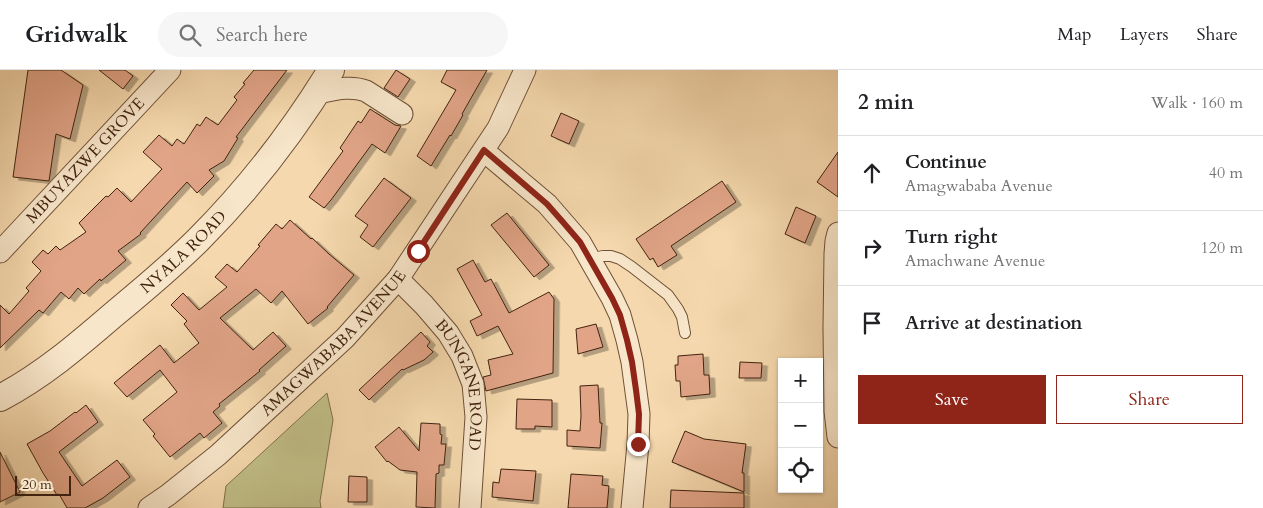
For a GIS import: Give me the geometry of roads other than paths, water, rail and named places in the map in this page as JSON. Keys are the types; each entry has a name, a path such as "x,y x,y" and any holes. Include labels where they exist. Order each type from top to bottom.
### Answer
{"street":[{"name":"MBUYAZWE GROVE","path":"0,252 170,70"},
{"name":"NYALA ROAD","path":"0,398 21,387 50,367 180,257 255,178 279,148 332,70"},
{"name":"AMAGWABABA AVENUE","path":"149,508 211,460 254,422 344,338 398,279 498,128 525,70"},
{"path":"317,94 349,88 361,89 402,114"},
{"path":"484,150 547,204 580,242 620,315 632,362 639,414 632,508"},
{"path":"838,233 835,254 834,328 835,411 838,437"},
{"name":"BUNGANE ROAD","path":"398,279 448,333 462,356 473,384 476,417 470,508"}],"lane":[{"path":"589,259 603,256 620,259 668,295 682,317 685,334"}]}
